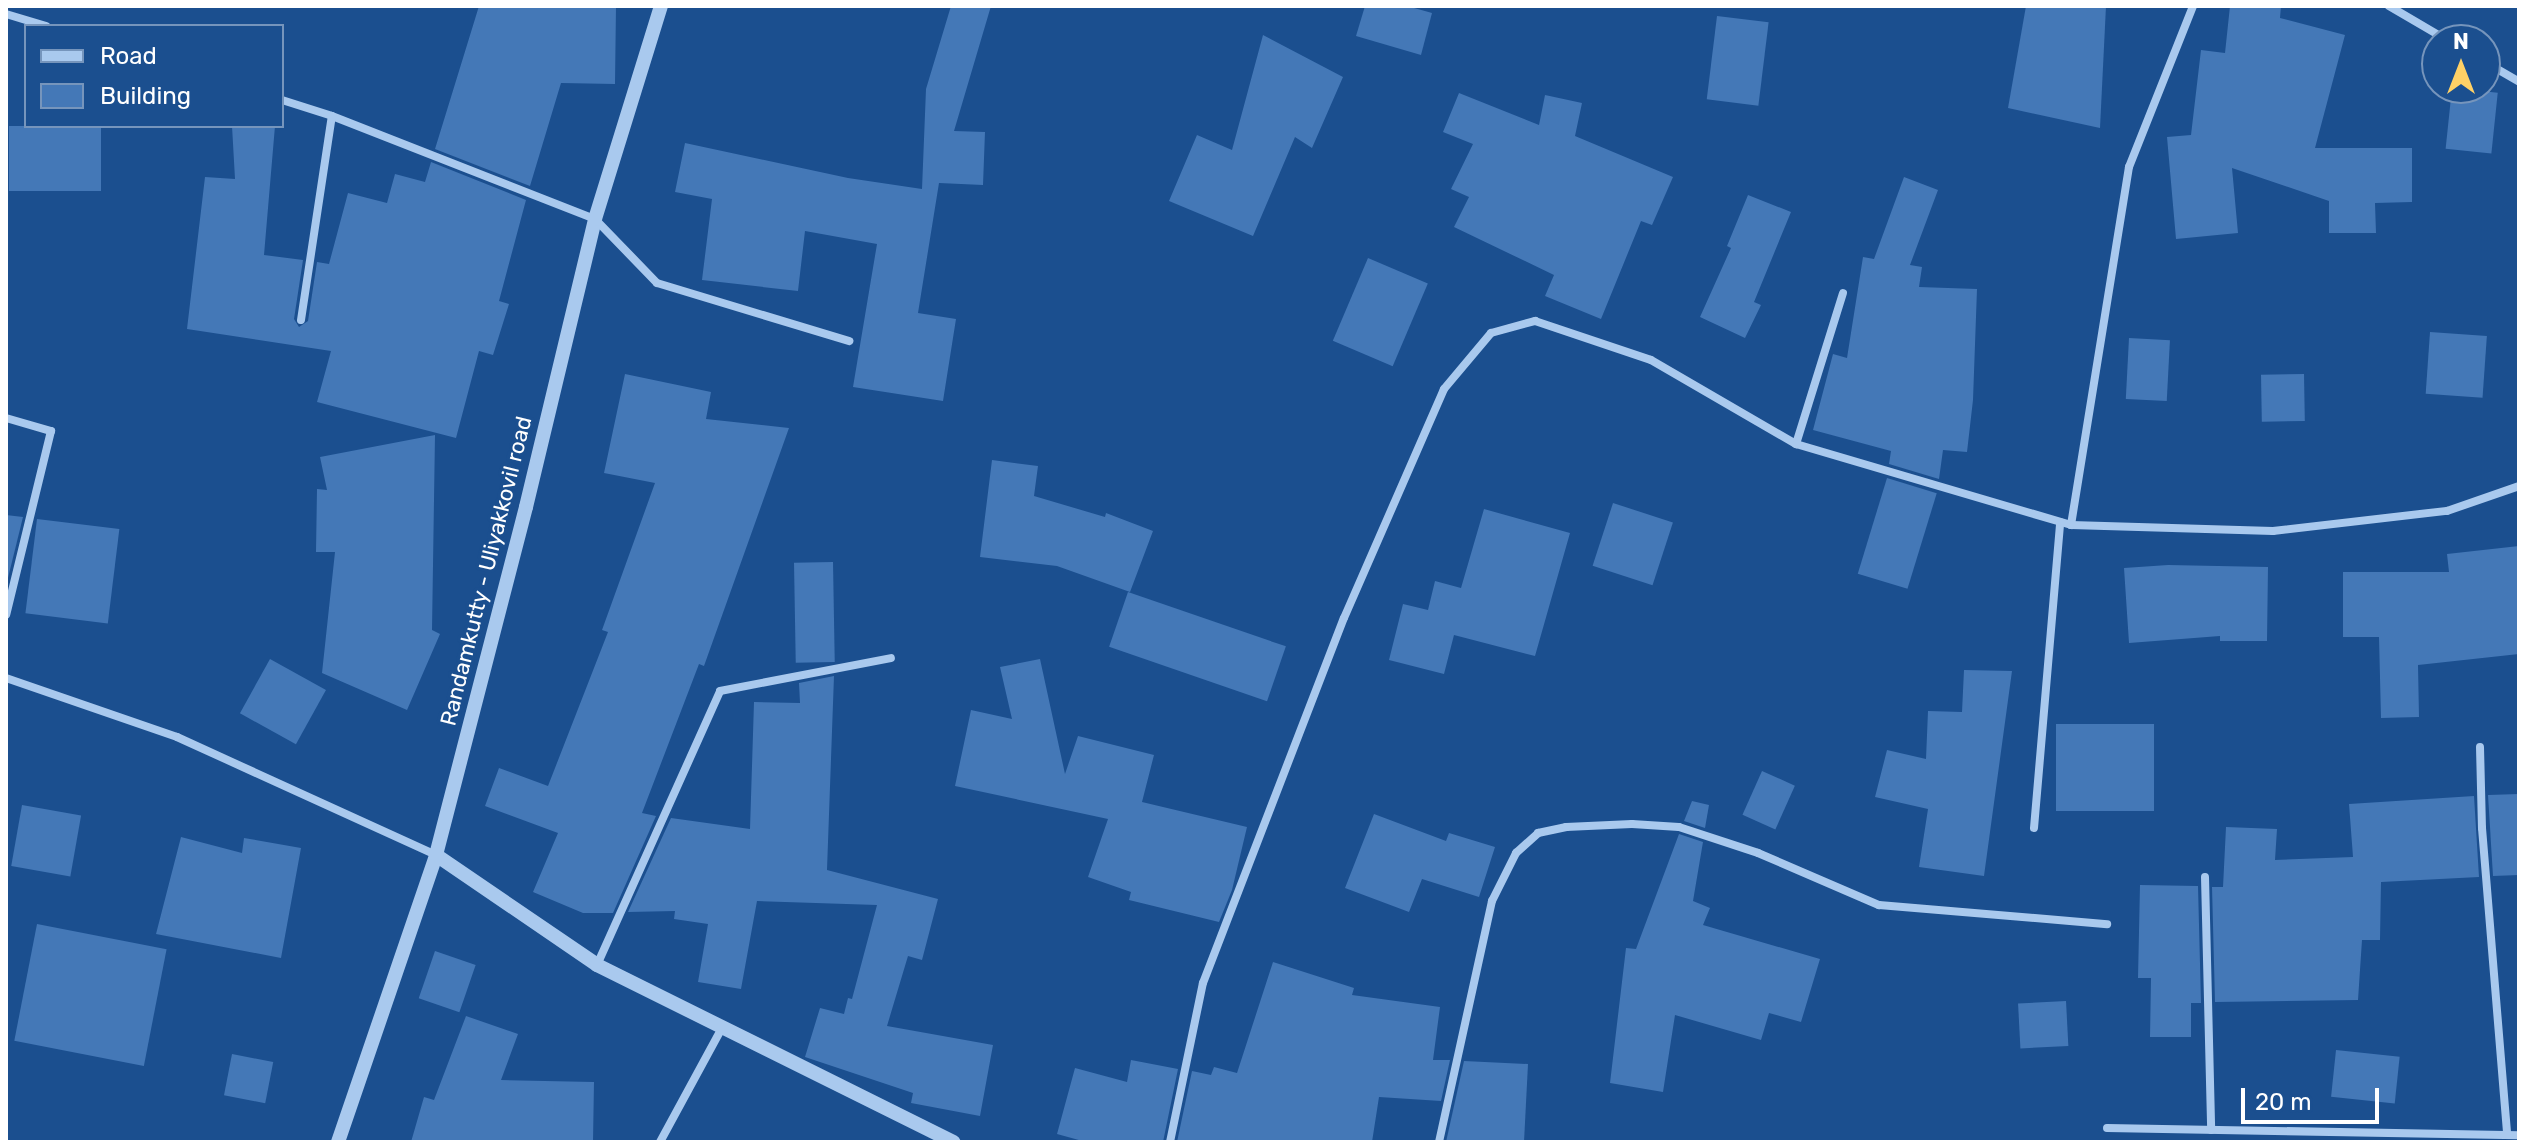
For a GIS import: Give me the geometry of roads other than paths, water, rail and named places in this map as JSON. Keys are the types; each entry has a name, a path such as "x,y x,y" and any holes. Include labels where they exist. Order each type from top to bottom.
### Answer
{"street":[{"name":"Randamkutty - Uliyakkovil road","path":"338,1142 436,855 526,507 595,219 661,6"},
{"path":"2071,525 2129,167 2193,6"},
{"path":"2389,6 2421,25"},
{"path":"6,14 39,24"},
{"path":"2501,71 2519,82"},
{"path":"284,101 332,116 595,219 657,283 849,341"},
{"path":"301,320 332,116"},
{"path":"1796,444 1843,293"},
{"path":"1170,1142 1203,983 1344,618 1444,389 1491,333 1535,321 1651,360 1796,444 2071,525 2273,531 2447,511 2519,486"},
{"path":"6,418 51,431 6,615"},
{"path":"2034,828 2060,522"},
{"path":"597,965 720,691 891,658"},
{"path":"6,678 177,737 436,855 597,965 953,1142"},
{"path":"2480,747 2482,828 2507,1134"},
{"path":"1439,1142 1492,901 1516,853 1538,833 1566,827 1632,824 1679,827 1758,853 1879,905 2107,924"},
{"path":"2205,877 2211,1130"},
{"path":"660,1142 723,1025"},
{"path":"2107,1128 2519,1135"}]}
